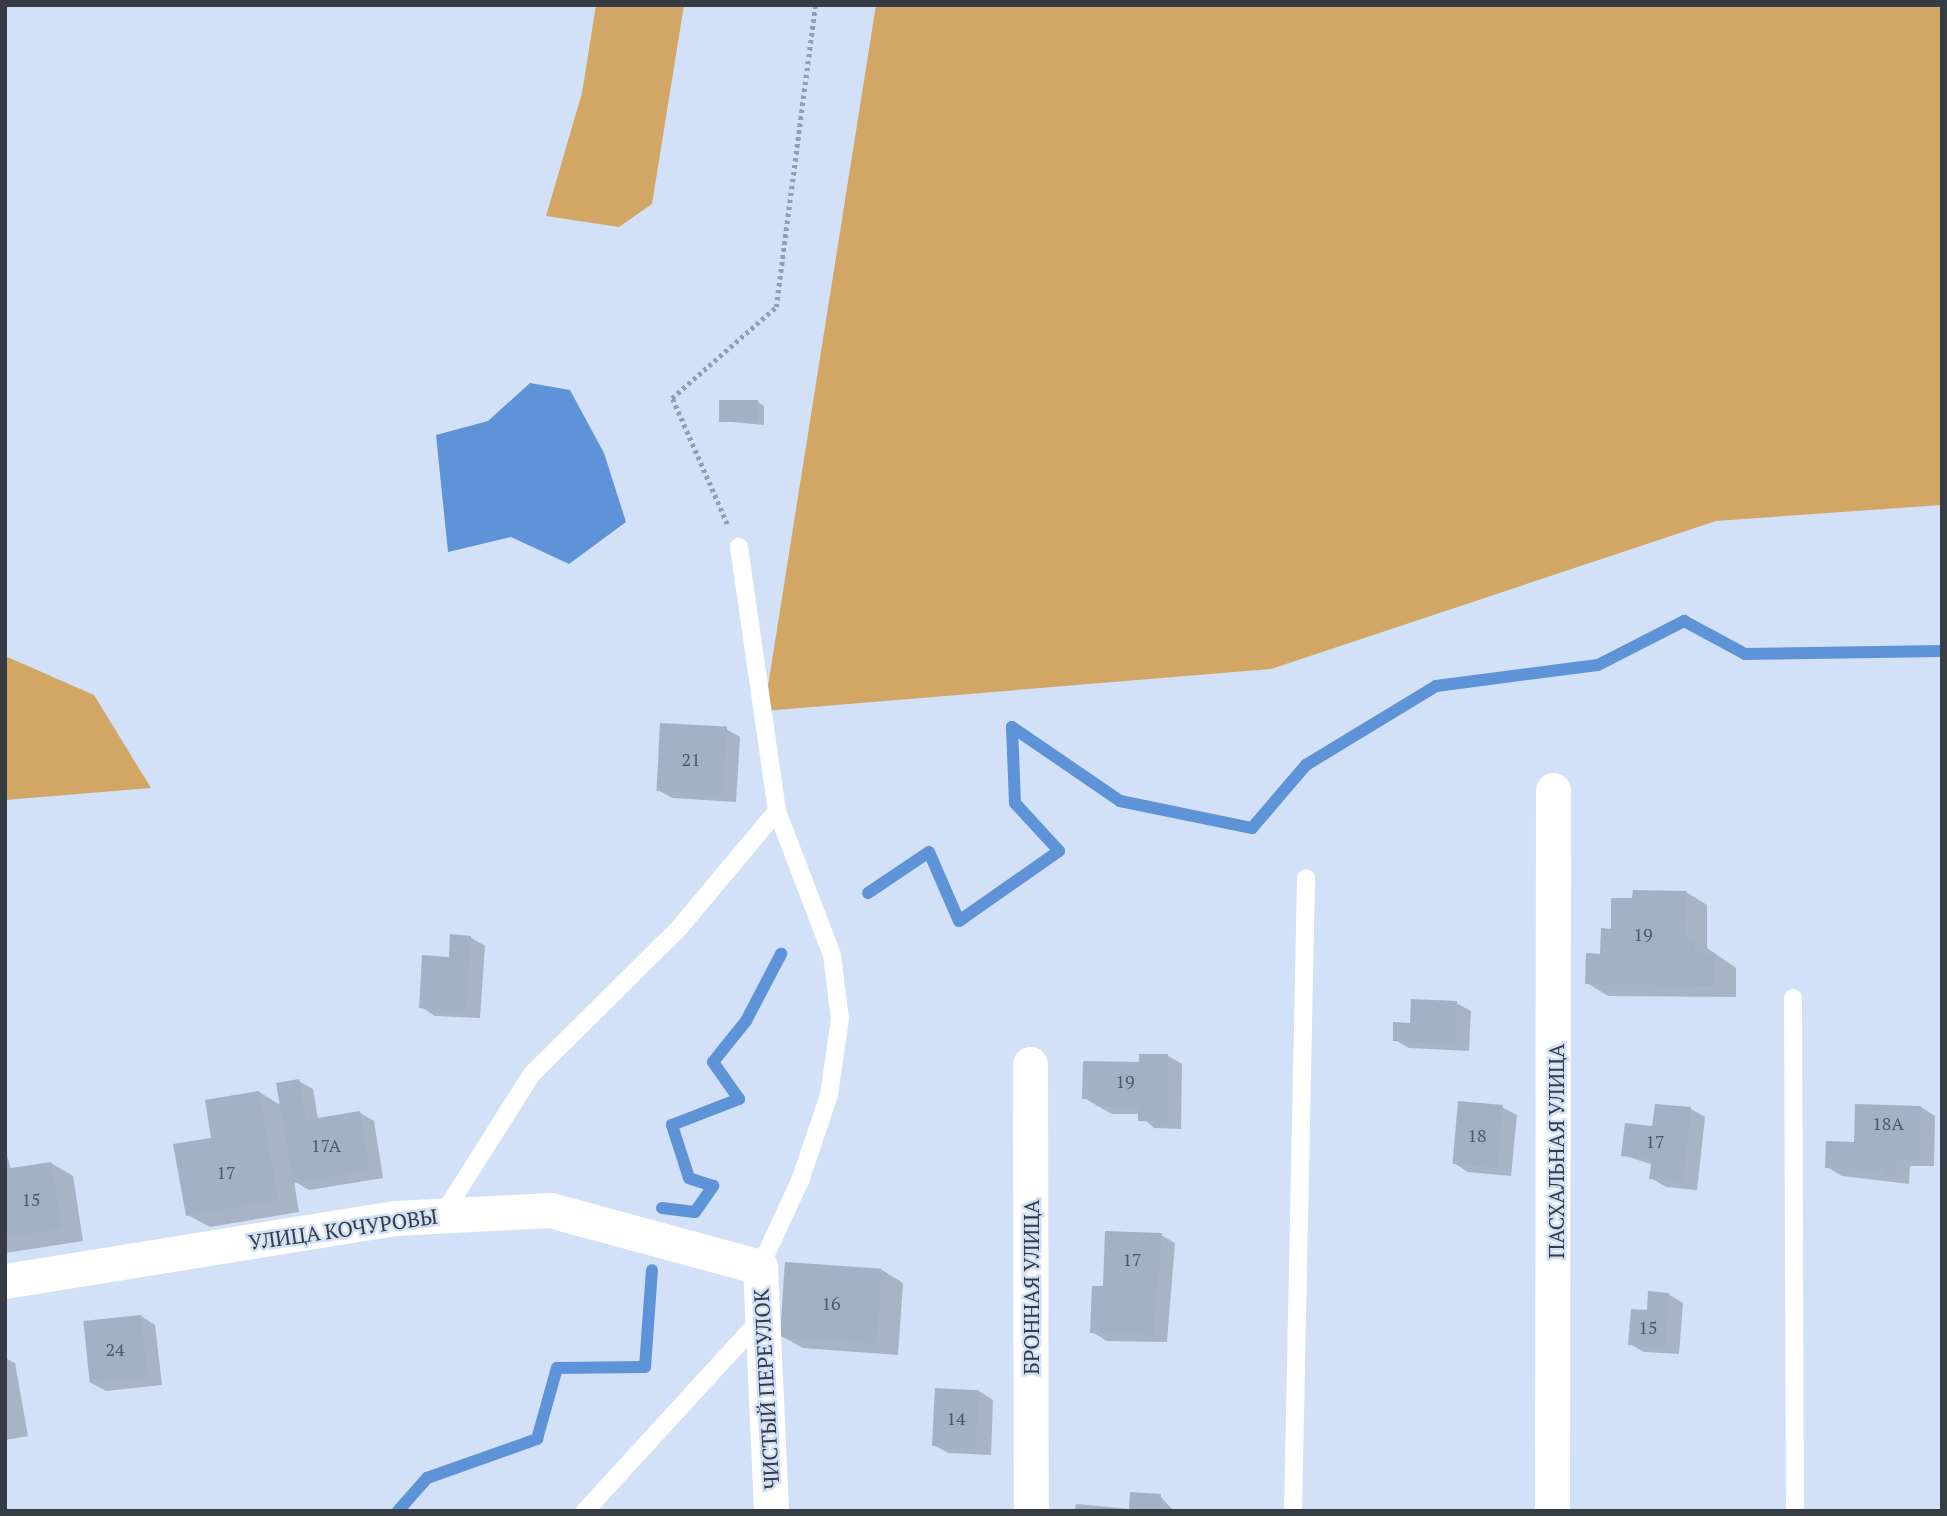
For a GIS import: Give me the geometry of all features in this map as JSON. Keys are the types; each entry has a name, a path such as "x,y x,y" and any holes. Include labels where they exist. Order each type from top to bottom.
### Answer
{"street":[{"name":"ПАСХАЛЬНАЯ УЛИЦА","path":"1552,1511 1553,790"},
{"name":"БРОННАЯ УЛИЦА","path":"1030,1064 1031,1511"},
{"name":"УЛИЦА КОЧУРОВЫ","path":"5,1281 442,1216 550,1210 760,1267"},
{"name":"ЧИСТЫЙ ПЕРЕУЛОК","path":"760,1267 771,1511"}],"lane":[{"path":"739,547 777,811 832,955 840,1019 829,1095 800,1181 760,1267"},
{"path":"442,1216 531,1075 680,927 777,811"},
{"path":"1293,1511 1306,878"},
{"path":"1793,998 1796,1511"},
{"path":"585,1511 762,1318"}],"path":[{"path":"739,547 704,482 672,398 776,307 815,5"}],"shaded area":[{"path":"596,5 684,5 652,204 619,227 546,216 582,93"},
{"path":"876,5 1942,5 1942,505 1716,521 1271,669 764,711"},
{"path":"5,656 94,695 151,788 5,800"}],"water":[{"path":"530,383 570,390 604,453 626,522 569,564 511,537 448,552 436,435 488,421"}],"building":[{"path":"719,400 758,400 758,422 719,422"},
{"path":"660,723 727,727 723,794 656,791"},
{"path":"1633,890 1686,891 1685,939 1695,939 1695,953 1715,954 1715,986 1585,984 1586,953 1600,954 1601,928 1611,929 1611,898 1632,898"},
{"path":"450,934 471,936 466,1011 419,1008 422,955 449,957"},
{"path":"1411,999 1457,1001 1455,1043 1393,1041 1393,1022 1410,1023"},
{"path":"1139,1054 1168,1054 1167,1122 1138,1121 1138,1107 1096,1106 1096,1099 1082,1099 1083,1061 1139,1062"},
{"path":"299,1079 306,1120 360,1111 370,1170 293,1183 276,1083"},
{"path":"259,1091 278,1200 186,1216 173,1144 211,1138 205,1100"},
{"path":"1458,1101 1503,1105 1497,1168 1453,1164"},
{"path":"1655,1104 1691,1107 1683,1183 1649,1179 1652,1159 1621,1156 1625,1123 1652,1126"},
{"path":"1855,1104 1921,1106 1920,1159 1896,1159 1896,1177 1884,1176 1884,1170 1825,1168 1826,1141 1854,1142"},
{"path":"51,1162 62,1229 5,1238 5,1169"},
{"path":"1105,1231 1162,1233 1153,1335 1090,1333 1092,1286 1103,1286"},
{"path":"785,1262 882,1269 877,1344 780,1337"},
{"path":"1648,1291 1669,1293 1665,1347 1628,1345 1631,1309 1647,1310"},
{"path":"141,1315 147,1377 90,1383 83,1321"},
{"path":"935,1388 979,1390 976,1448 932,1446"},
{"path":"1130,1492 1161,1494 1159,1511 1075,1511 1076,1504 1129,1509"}],"waterway":[{"path":"868,893 929,852 959,921 1059,851 1015,803 1012,727 1120,801 1252,828 1306,765 1436,686 1598,665 1684,621 1745,654 1942,651"},
{"path":"662,1208 695,1212 713,1186 689,1178 672,1125 739,1099 713,1062 746,1021 781,954"},
{"path":"398,1511 427,1478 537,1439 557,1368 645,1367 652,1270"}]}
